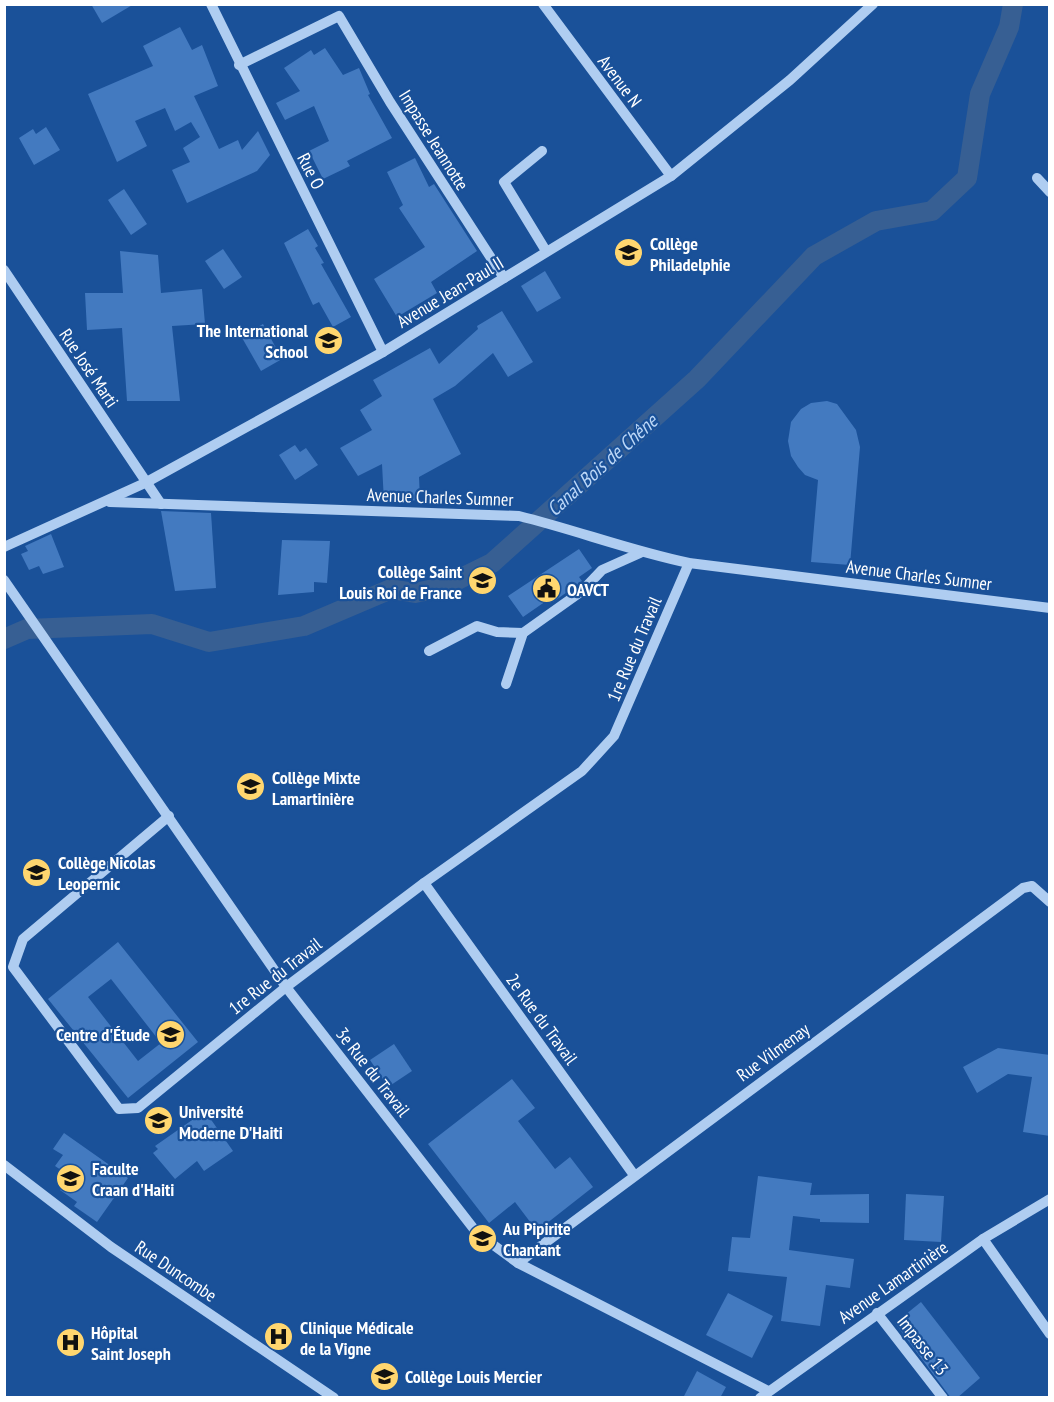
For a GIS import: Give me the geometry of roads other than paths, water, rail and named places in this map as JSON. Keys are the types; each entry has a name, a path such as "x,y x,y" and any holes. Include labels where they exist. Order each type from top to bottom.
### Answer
{"street":[{"name":"Rue O","path":"211,4 239,65 383,352"},
{"name":"Avenue N","path":"543,4 670,176"},
{"name":"Avenue Jean-Paul II","path":"4,547 146,483 383,352 670,176 790,80 870,6"},
{"name":"Impasse Jeannotte","path":"239,65 339,16 390,102 504,279"},
{"path":"542,152 504,182 546,251"},
{"path":"1037,178 1050,192"},
{"name":"Rue José Marti","path":"4,270 161,504"},
{"name":"Avenue Charles Sumner","path":"107,502 519,516 573,530 640,553 689,563 1050,608"},
{"path":"506,684 523,633 582,591 602,570 640,553"},
{"name":"1re Rue du Travail","path":"169,816 23,939 13,967 119,1109 138,1107 286,987 424,883 582,771 614,736 689,563"},
{"name":"3e Rue du Travail","path":"4,579 286,987 477,1233 518,1263 764,1394"},
{"path":"429,651 477,626 497,632 523,633"},
{"name":"2e Rue du Travail","path":"424,883 634,1175"},
{"name":"Rue Vilmenay","path":"518,1263 1023,888 1032,886 1050,902"},
{"name":"Rue Duncombe","path":"4,1165 111,1246 334,1398"},
{"name":"Avenue Lamartinière","path":"764,1394 983,1239 1050,1199"},
{"path":"983,1239 1050,1334"},
{"name":"Impasse 13","path":"877,1313 943,1398"}],"waterway":[{"name":"Canal Bois de Chêne","path":"4,639 27,629 152,624 209,642 304,626 391,589 415,593 443,587 492,563 697,379 814,256 876,221 932,211 967,178 980,94 1009,27 1013,4"}],"place":[{"name":"Collège Philadelphie","path":"629,253"},
{"name":"The International School","path":"329,340"},
{"name":"Collège Saint Louis Roi de France","path":"483,581"},
{"name":"OAVCT","path":"546,589"},
{"name":"Collège Mixte Lamartinière","path":"251,787"},
{"name":"Collège Nicolas Leopernic","path":"37,872"},
{"name":"Centre d'Étude","path":"171,1034"},
{"name":"Université Moderne D'Haiti","path":"158,1121"},
{"name":"Faculte Craan d'Haiti","path":"71,1178"},
{"name":"Au Pipirite Chantant","path":"482,1238"},
{"name":"Clinique Médicale de la Vigne","path":"279,1337"},
{"name":"Hôpital Saint Joseph","path":"70,1342"},
{"name":"Collège Louis Mercier","path":"384,1376"}]}
